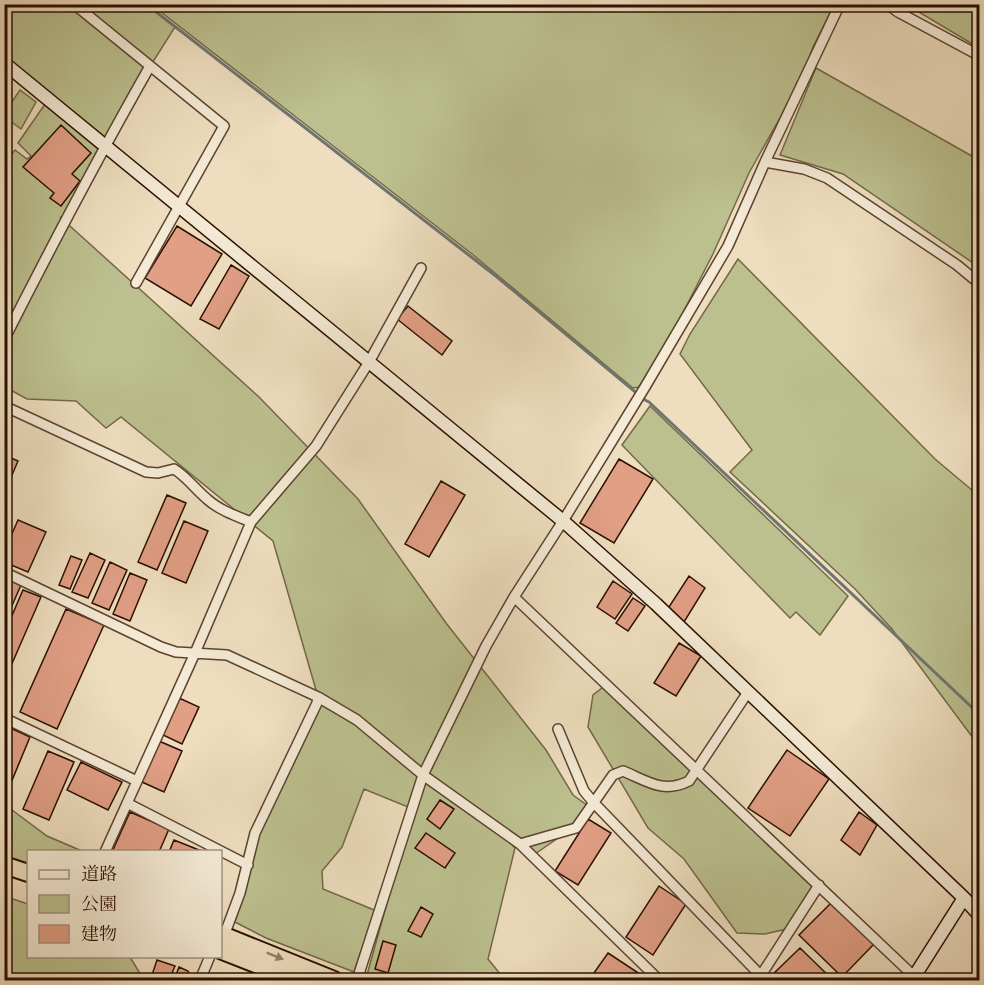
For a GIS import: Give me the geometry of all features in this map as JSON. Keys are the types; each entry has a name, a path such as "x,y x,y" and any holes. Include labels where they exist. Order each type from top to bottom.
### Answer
{"highway":[{"path":"4,865 27,873"},
{"path":"4,878 27,885"},
{"path":"222,940 296,981"},
{"path":"222,940 334,981"}],"street":[{"path":"74,4 224,126 136,283"},
{"path":"357,981 423,775 486,646 645,387 728,246 840,4"},
{"path":"887,4 980,56"},
{"path":"4,63 563,521 656,604 964,898 980,916"},
{"path":"4,340 105,146 150,66"},
{"path":"765,162 804,169 826,178 957,265 980,284"},
{"path":"106,850 251,522 316,446 369,362 421,268"},
{"path":"4,406 146,472 158,473 174,469 185,476 208,500 230,514 251,522"},
{"path":"4,572 161,647 176,652 227,655 318,697 357,720 423,775 520,844 659,981"},
{"path":"514,597 819,885 915,979 964,898"},
{"path":"520,844 576,828 613,775 623,771 663,788 678,786 689,781 748,692"},
{"path":"222,940 240,893 255,833 318,697"},
{"path":"4,718 137,781"},
{"path":"558,729 585,791 594,803 761,979 819,885"},
{"path":"127,803 219,850"},
{"path":"222,852 248,865"},
{"path":"200,981 210,958"}],"green space":[{"path":"4,5 147,5 175,27 105,138 5,58"},
{"path":"152,5 834,5 781,116 749,173 713,254 672,334 639,387 633,388 472,254"},
{"path":"907,5 979,5 979,48"},
{"path":"816,68 979,160 979,267 843,174 780,155"},
{"path":"20,90 36,102 21,129 6,118 7,109"},
{"path":"45,104 102,149 66,220 60,217 259,397 358,499 446,623 546,750 573,795 591,808 581,822 532,856 520,844 423,769 408,807 364,789 342,847 322,871 323,889 379,912 362,948 354,972 266,938 235,922 258,827 318,697 273,541 121,417 106,428 76,401 27,399 5,387 5,359 14,320 4,315 5,163 15,150 27,159 31,156 18,143"},
{"path":"738,259 935,459 979,496 979,746 892,629 855,589 730,472 752,450 680,354 690,334"},
{"path":"650,406 848,596 820,635 796,612 790,618 622,445"},
{"path":"607,684 724,802 814,888 791,928 765,934 737,933 684,859 648,828 588,727 593,695"},
{"path":"427,777 497,828 515,848 488,959 505,980 370,980 367,975 397,867"},
{"path":"4,804 47,836 80,850 27,850 27,865 5,857"},
{"path":"4,896 27,904 27,958 131,958 144,980 5,980"}],"building":[{"path":"61,125 91,153 72,174 80,181 61,206 50,198 54,193 23,167"},
{"path":"177,226 222,254 191,306 145,278"},
{"path":"231,265 249,276 219,329 200,319"},
{"path":"408,306 452,341 442,355 397,319"},
{"path":"4,455 18,461 4,494"},
{"path":"619,459 653,479 614,543 580,523"},
{"path":"441,481 465,495 429,557 405,544"},
{"path":"167,495 186,503 157,570 138,562"},
{"path":"18,520 46,532 28,572 4,562 4,552"},
{"path":"184,521 208,531 186,583 162,573"},
{"path":"90,553 105,560 88,598 72,592"},
{"path":"71,556 82,560 70,589 59,585"},
{"path":"110,562 127,570 109,610 92,603"},
{"path":"130,573 147,580 130,621 113,614"},
{"path":"689,576 705,588 684,622 667,610"},
{"path":"4,578 21,585 4,624"},
{"path":"613,581 632,594 615,619 597,607"},
{"path":"23,590 41,597 4,682 4,634"},
{"path":"633,598 645,606 628,631 616,623"},
{"path":"66,609 104,625 57,729 20,712"},
{"path":"679,643 701,656 676,696 654,683"},
{"path":"179,698 199,707 182,744 163,735"},
{"path":"4,725 30,737 8,790 4,789"},
{"path":"159,741 182,751 164,792 142,782"},
{"path":"787,750 829,779 790,836 748,808"},
{"path":"48,751 74,762 49,820 23,809"},
{"path":"81,762 122,782 108,810 67,790"},
{"path":"440,800 454,809 440,829 427,819"},
{"path":"130,812 169,829 160,850 113,850"},
{"path":"859,812 877,825 860,855 841,840"},
{"path":"588,819 611,833 578,885 555,871"},
{"path":"426,833 455,853 445,868 415,848"},
{"path":"174,840 199,850 170,850"},
{"path":"659,886 686,904 653,955 626,937"},
{"path":"831,903 874,944 842,977 799,935"},
{"path":"421,907 433,914 421,937 408,931"},
{"path":"383,941 396,945 388,973 375,969"},
{"path":"800,948 833,980 774,980 770,977"},
{"path":"608,953 649,980 589,980"},
{"path":"157,960 175,966 169,980 152,975"},
{"path":"179,967 188,971 192,980 174,980"}],"waterway":[{"path":"146,4 497,277 649,402 980,715"}]}
